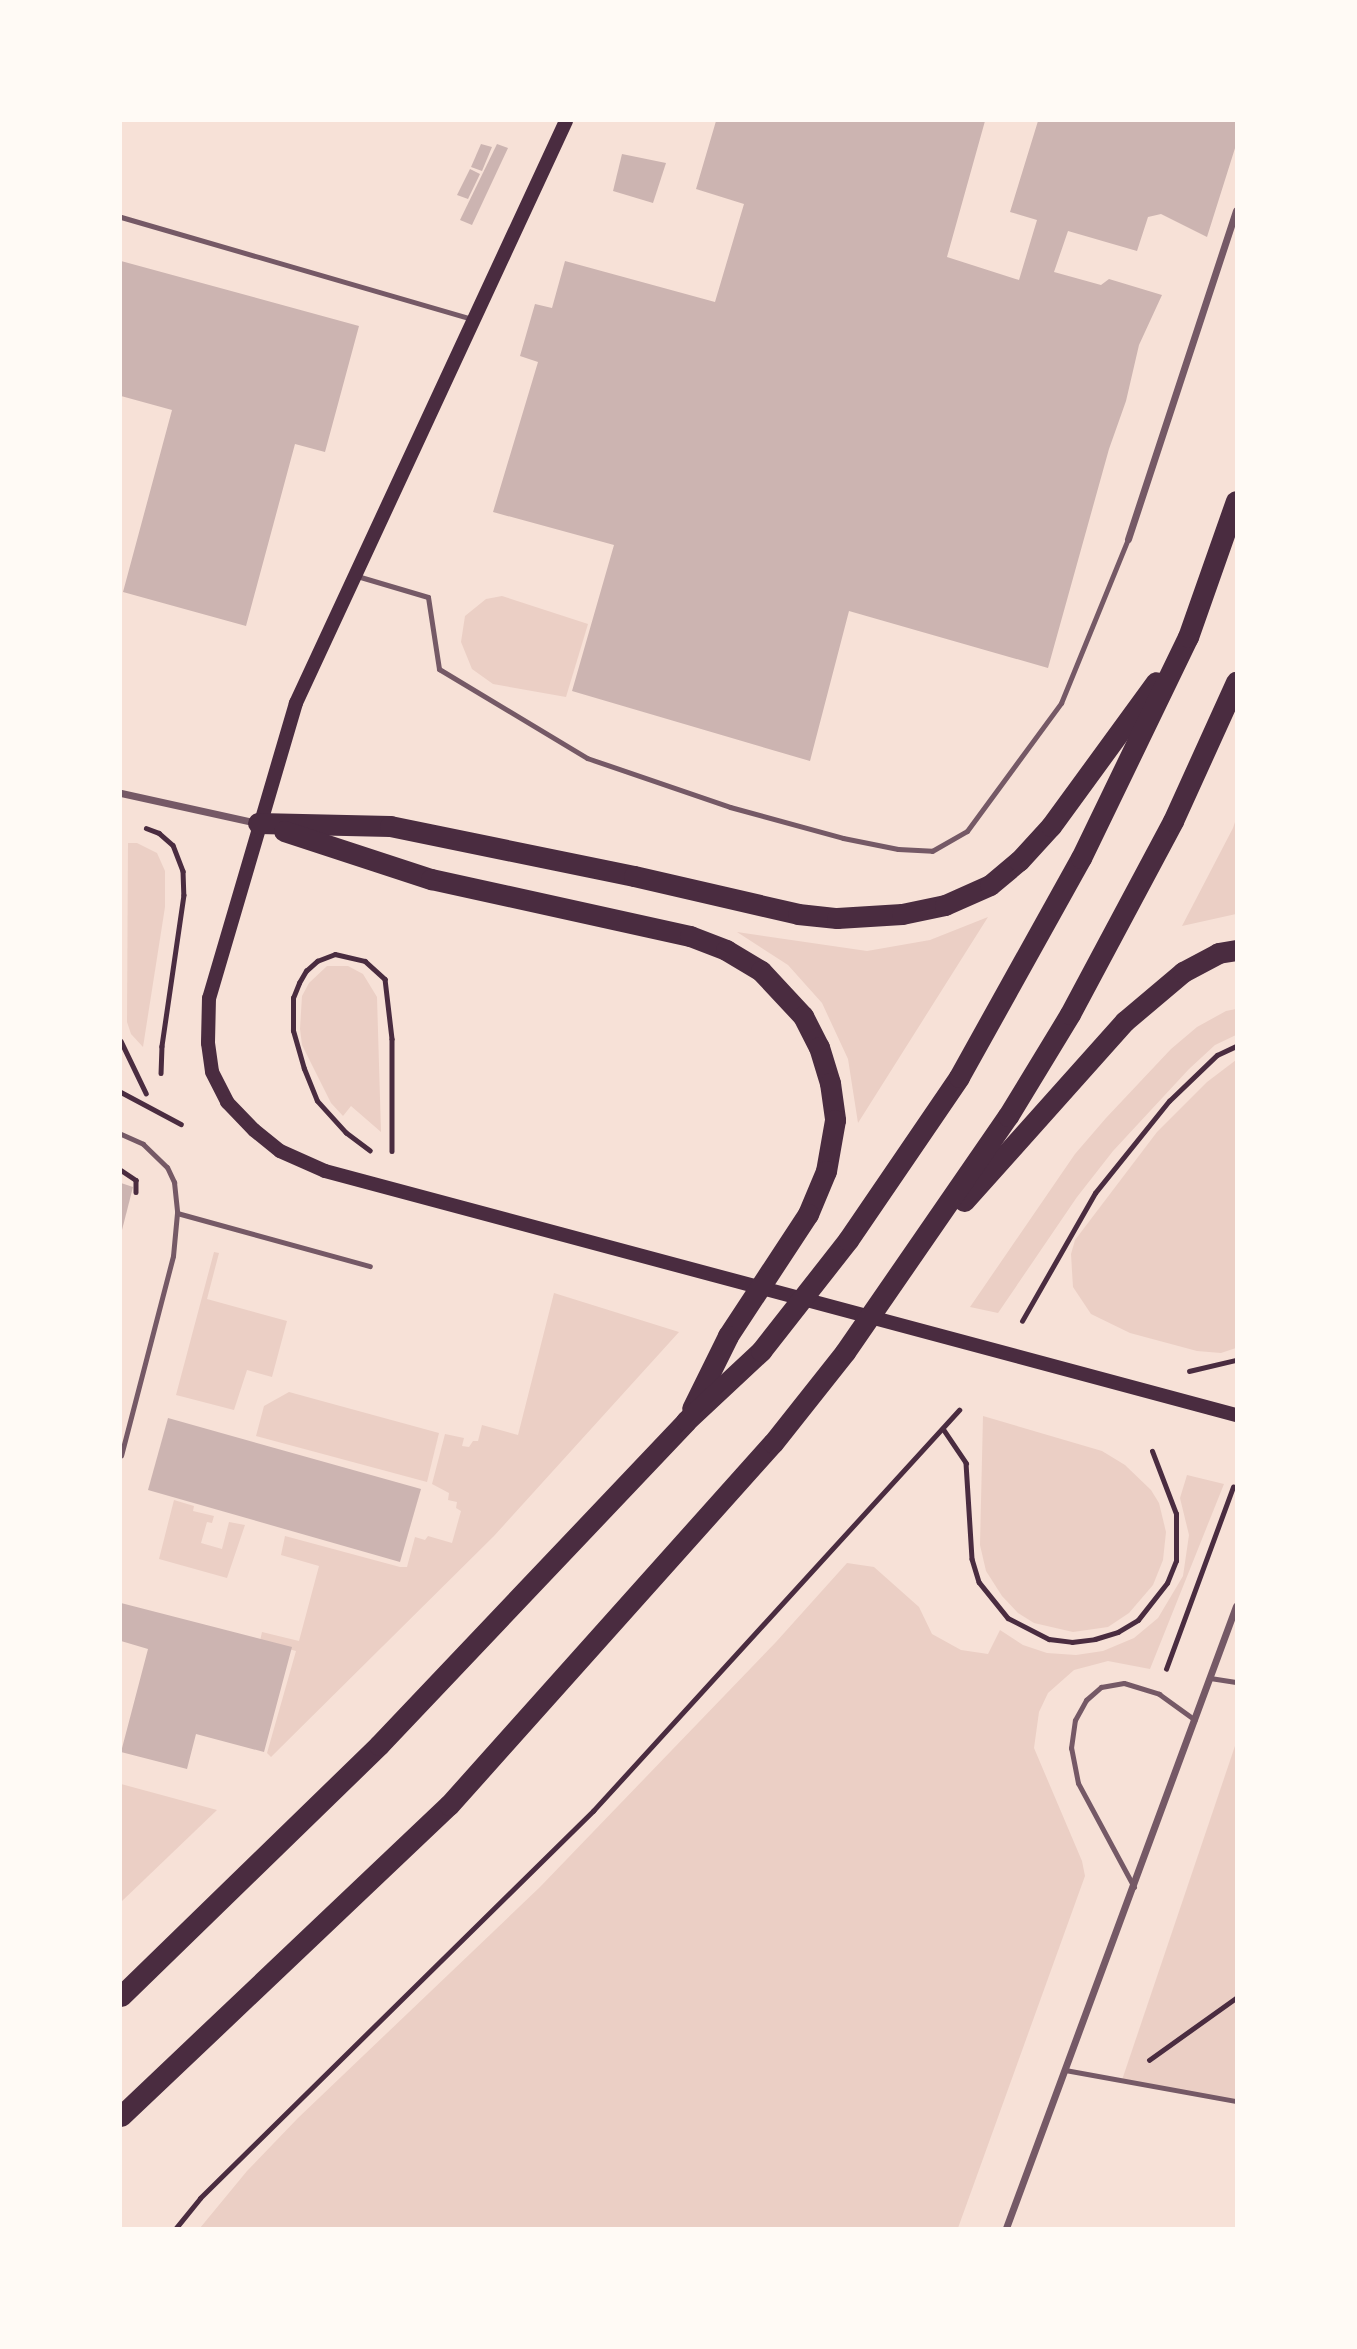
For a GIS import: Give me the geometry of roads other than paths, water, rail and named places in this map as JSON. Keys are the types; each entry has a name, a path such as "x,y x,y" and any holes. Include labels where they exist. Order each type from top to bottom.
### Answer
{"highway":[{"path":"121,1996 379,1745 686,1421 761,1351 848,1240 959,1077 1081,858 1188,637 1236,501"},
{"path":"258,823 390,826 634,876 799,914 837,918 902,914 945,905 989,885 1019,861 1051,827 1188,637"},
{"path":"121,2116 449,1805 773,1443 845,1352 1008,1116 1076,1002 1167,833 1236,682"},
{"path":"258,823 431,879 690,936 726,950 761,971 803,1016 820,1047 830,1083 835,1120 826,1171 808,1214 728,1336 686,1421"},
{"path":"911,1260 1125,1021 1183,972 1218,953 1236,950"}],"main road":[{"path":"566,121 296,703 258,823 209,998 208,1043 212,1072 227,1102 254,1130 280,1151 325,1171 1236,1415"}],"street":[{"path":"1128,539 1236,210"},
{"path":"121,793 258,823"},
{"path":"1006,2228 1236,1606"}],"lane":[{"path":"121,217 472,319"},
{"path":"354,575 428,597 439,669 587,758 730,807 843,838 898,849 932,851 967,831 1062,703 1128,539"},
{"path":"121,1135 143,1144 167,1167 174,1182 177,1213 173,1256 121,1455"},
{"path":"177,1213 370,1266"},
{"path":"1210,1678 1236,1682"},
{"path":"1134,1887 1078,1783 1071,1748 1075,1720 1086,1700 1101,1687 1124,1683 1160,1694 1195,1720"},
{"path":"1065,2070 1236,2101"}]}
